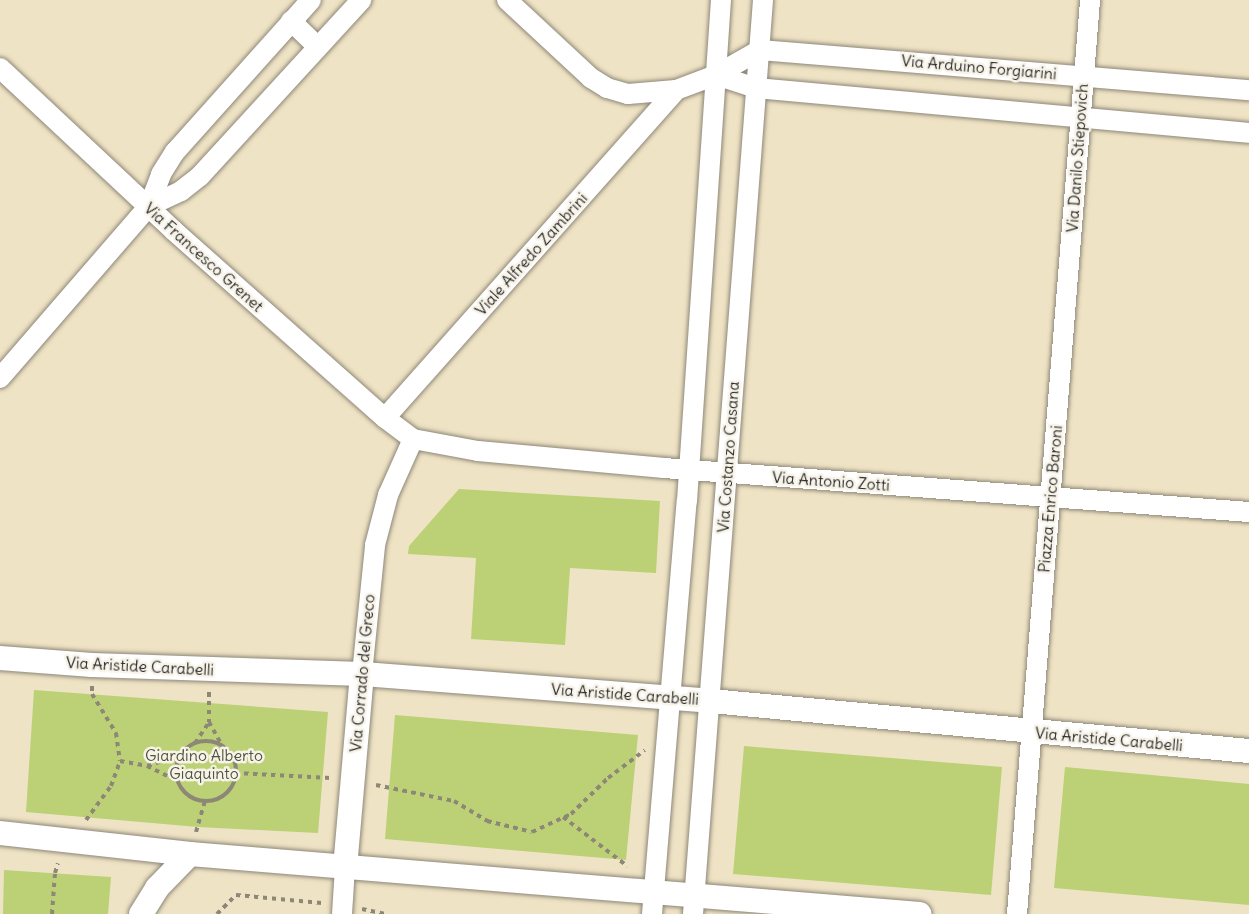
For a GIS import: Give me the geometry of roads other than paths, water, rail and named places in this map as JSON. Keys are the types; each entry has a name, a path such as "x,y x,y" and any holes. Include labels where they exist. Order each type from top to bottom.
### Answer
{"street":[{"path":"149,207 160,174 175,152 311,0"},
{"path":"0,378 149,207 181,191 200,176 361,0"},
{"path":"507,0 591,78 607,88 639,94 676,90 716,75 760,50"},
{"path":"654,894 689,470 722,0"},
{"name":"Via Costanzo Casana","path":"693,904 711,701 763,0"},
{"name":"Via Danilo Stiepovich","path":"1065,316 1090,0"},
{"path":"291,21 318,47"},
{"name":"Via Arduino Forgiarini","path":"760,50 1249,90"},
{"name":"Via Francesco Grenet","path":"0,69 149,207 385,417 413,439"},
{"path":"716,75 756,88 1249,133"},
{"name":"Viale Alfredo Zambrini","path":"385,417 676,90"},
{"name":"Piazza Enrico Baroni","path":"1030,732 1065,316"},
{"name":"Via Antonio Zotti","path":"413,439 478,451 689,470 1249,512"},
{"name":"Via Corrado del Greco","path":"342,909 370,580 377,536 388,495 413,439"},
{"name":"Via Aristide Carabelli","path":"0,658 92,664 362,674 711,701 1249,751"},
{"path":"1017,914 1030,732"},
{"path":"0,833 190,854 654,894 693,904 920,914"},
{"path":"141,914 157,888 190,854"}],"park label":[{"name":"Giardino Alberto Giaquinto","path":"204,764"}]}
